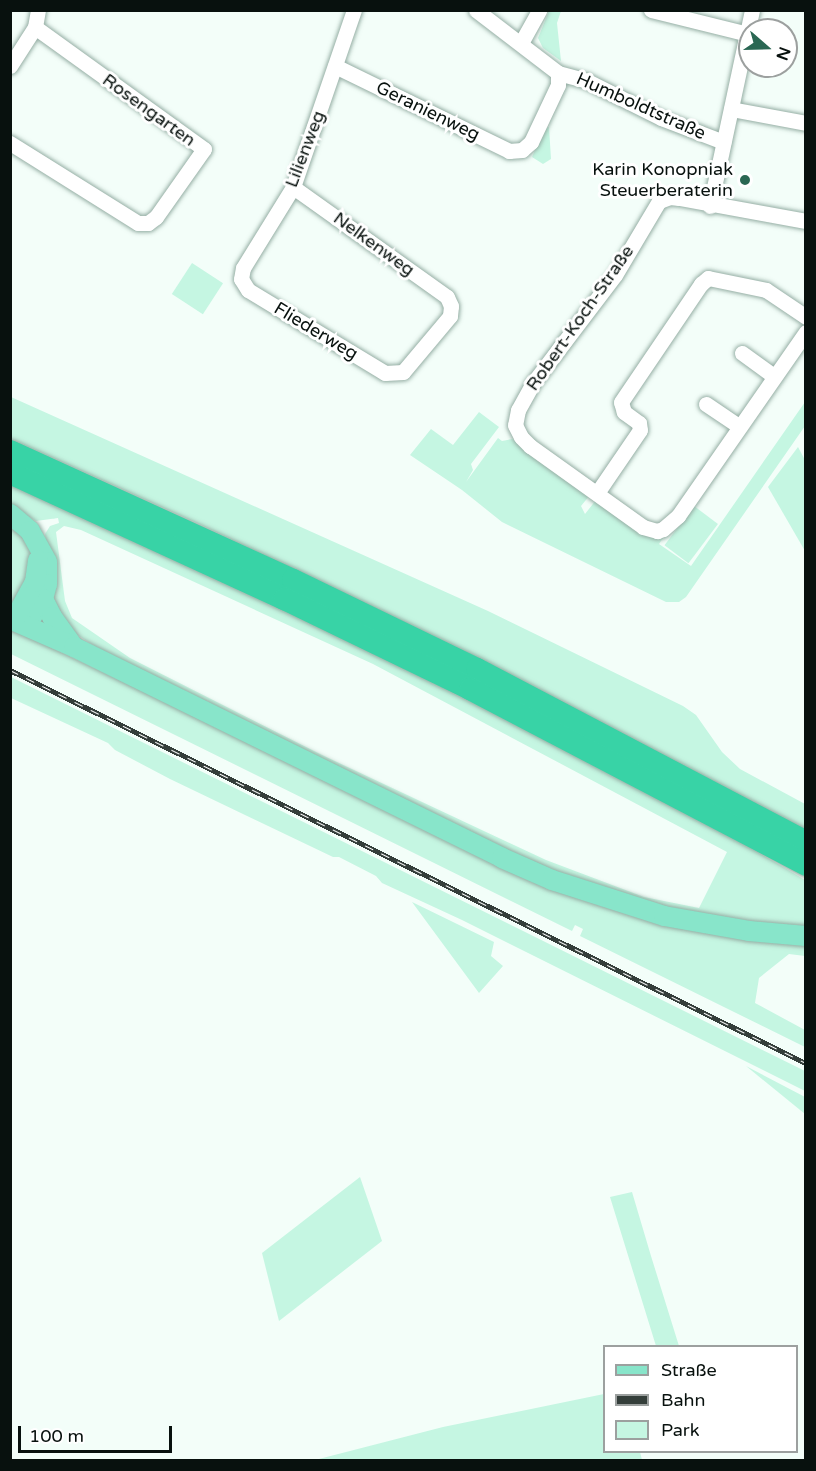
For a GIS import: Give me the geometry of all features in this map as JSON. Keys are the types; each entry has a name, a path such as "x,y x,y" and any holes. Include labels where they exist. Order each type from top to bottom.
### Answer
{"highway":[{"path":"10,450 243,556 468,664 806,842"},
{"path":"10,473 293,603 470,689 806,865"}],"main road":[{"path":"10,514 24,524 44,553 48,572 43,599 52,617 74,647"},
{"path":"17,621 35,582 38,542"},
{"path":"17,621 43,599"},
{"path":"17,621 502,858 552,880 664,916 749,931 806,936"}],"street":[{"path":"10,66 35,27 38,10"},
{"name":"Lilienweg","path":"242,279 243,268 293,187 354,10"},
{"path":"476,10 558,73"},
{"path":"521,43 539,10"},
{"path":"651,10 738,32"},
{"name":"Rosengarten","path":"10,143 138,223 148,223 156,217 204,149 35,27"},
{"name":"Geranienweg","path":"335,66 509,151 522,150 531,142 558,85 558,73"},
{"name":"Humboldtstraße","path":"558,73 587,81 661,118 724,142"},
{"path":"738,78 710,206 806,221"},
{"path":"731,109 806,123"},
{"name":"Nelkenweg","path":"293,187 447,297 451,306 450,316 404,372 396,375"},
{"name":"Robert-Koch-Straße","path":"597,492 520,437 515,425 518,410 533,383 615,275 659,201 670,197 710,206"},
{"path":"806,317 765,290 708,278 701,284 621,402 624,412 639,423 640,430 597,492 650,530 663,529 678,516 806,332"},
{"name":"Fliederweg","path":"242,279 248,290 383,372 396,375"},
{"path":"741,353 774,376"},
{"path":"706,404 739,426"}],"green space":[{"path":"549,11 561,11 557,23 561,61 543,48 538,38"},
{"path":"549,127 551,159 543,164 532,157 545,128"},
{"path":"192,263 223,283 203,314 172,294"},
{"path":"11,397 488,611 683,706 696,715 722,752 740,769 805,804 805,830 455,646 199,524 11,439"},
{"path":"805,402 805,426 686,597 679,602 666,602 502,522 462,490 410,455 431,429 453,445 479,412 499,427 471,464 473,470 466,482 498,438 502,441 512,439 590,495 581,506 585,514 596,500 665,535 659,544 691,566"},
{"path":"798,447 805,460 805,551 768,487"},
{"path":"11,485 342,638 481,707 747,846 805,880 805,930 705,920 558,877 113,658 73,632 54,613 45,534 50,526 59,523 58,518 36,521 11,506","holes":["64,526 81,530 373,664 727,852 699,908 644,897 546,860 322,755 130,658 72,618 65,601 56,532"]},
{"path":"694,506 718,524 688,563 665,545"},
{"path":"11,522 30,546 31,566 16,600 11,605"},
{"path":"10,628 518,871 805,941 805,956 789,954 759,978 755,1003 805,1030 805,1047 580,936 583,929 575,925 572,931 11,654"},
{"path":"11,677 805,1071 805,1091 462,920 382,883 376,876 339,857 333,857 170,779 115,750 108,743 11,698"},
{"path":"412,902 494,942 491,956 503,966 479,993"},
{"path":"746,1066 805,1097 805,1114"},
{"path":"360,1177 382,1241 279,1321 262,1253"},
{"path":"632,1192 679,1345 656,1345 610,1197"},
{"path":"603,1394 603,1453 640,1453 642,1460 315,1460 443,1427"}],"railway":[{"path":"10,670 806,1063"}],"place":[{"name":"Karin Konopniak Steuerberaterin","path":"745,180"}]}
